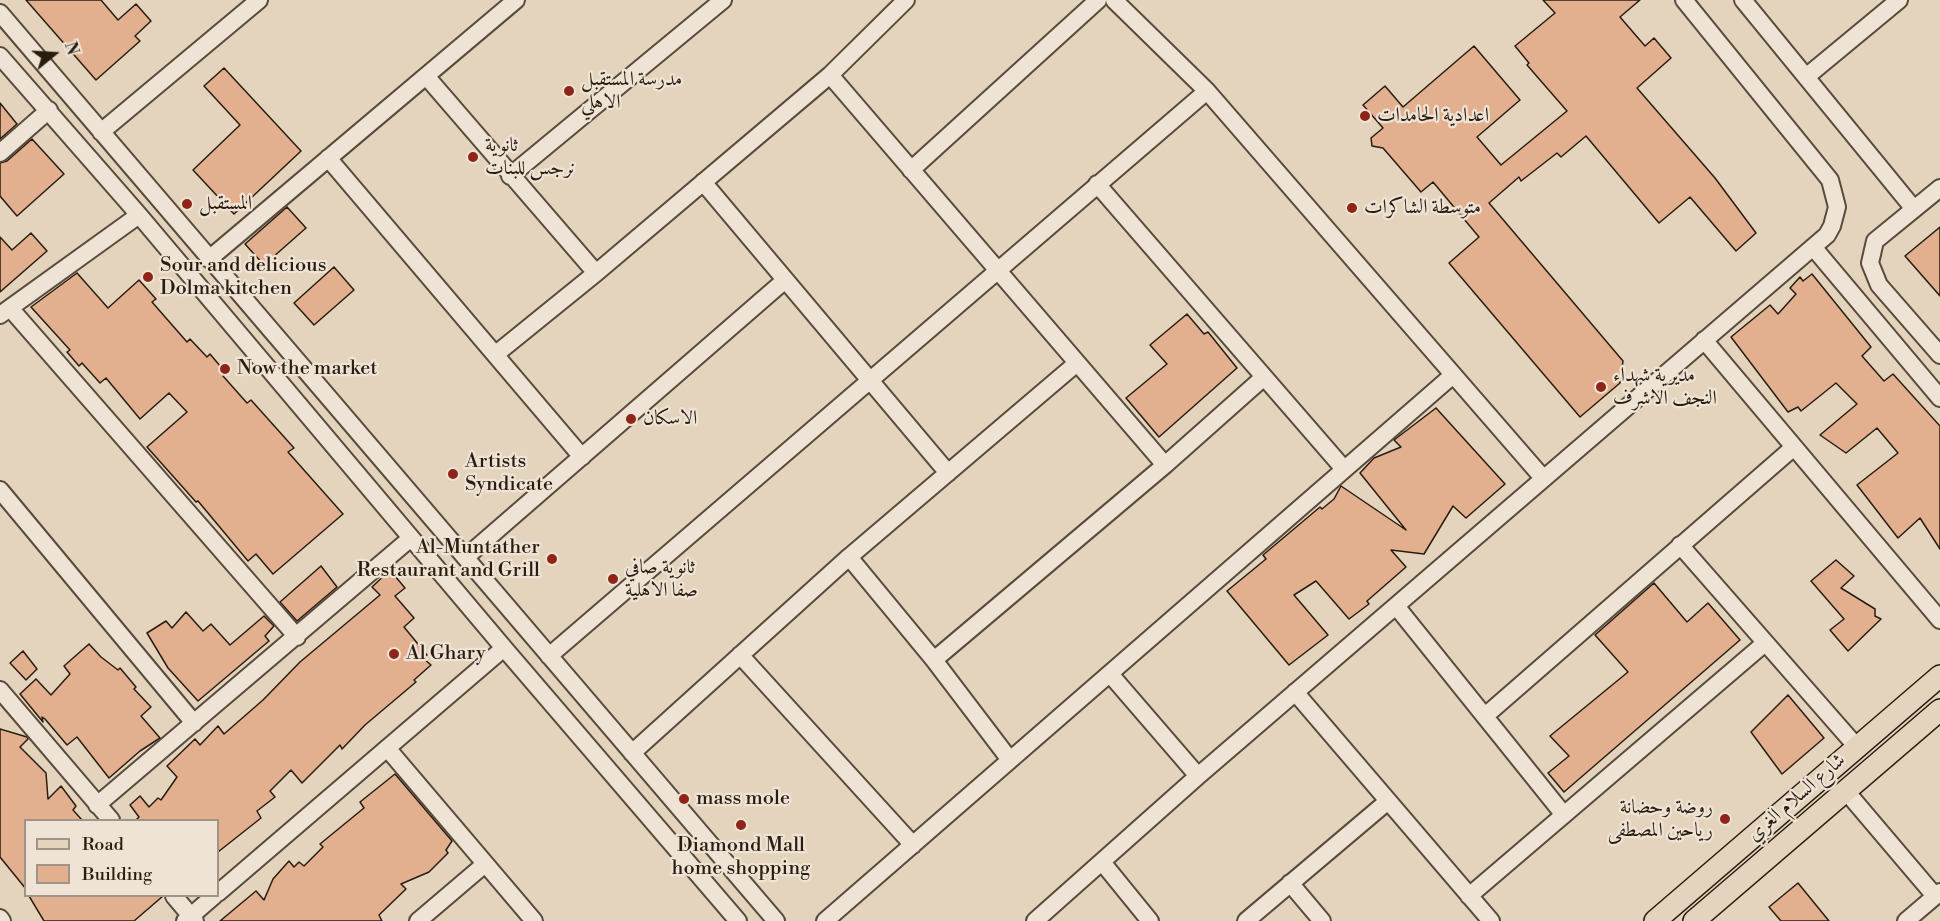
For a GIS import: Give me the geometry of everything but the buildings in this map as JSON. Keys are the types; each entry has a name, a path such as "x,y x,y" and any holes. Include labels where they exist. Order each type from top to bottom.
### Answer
{"main road":[{"name":"شارع السلام الغري","path":"1655,921 1940,676"},
{"name":"شارع السلام الغري","path":"1694,921 1940,710"}],"street":[{"path":"101,132 259,0"},
{"path":"209,259 516,0"},
{"path":"510,176 723,0"},
{"path":"496,354 596,273 830,75 906,0"},
{"path":"911,170 1098,0"},
{"path":"1114,0 1207,91 1543,478"},
{"path":"1035,921 1198,776 1827,235 1836,217 1837,198 1830,180 1684,0"},
{"path":"1743,0 1914,209"},
{"path":"1806,77 1899,0"},
{"path":"0,13 776,921"},
{"path":"0,56 139,215 504,648 680,850 738,921"},
{"path":"830,75 1165,465"},
{"path":"426,76 596,273"},
{"path":"549,656 996,269 1207,91"},
{"path":"0,153 49,110"},
{"path":"328,158 582,457"},
{"path":"703,182 868,381 948,473"},
{"path":"1097,184 1344,469"},
{"path":"1940,188 1875,240 1870,263 1879,285 1940,355"},
{"path":"139,215 5,312 297,637"},
{"path":"1813,247 1940,398"},
{"path":"466,557 784,281"},
{"path":"1704,340 1940,620"},
{"path":"277,379 298,362"},
{"path":"632,753 849,557 1077,363"},
{"path":"825,921 1453,375"},
{"path":"934,660 1165,465 1264,377"},
{"path":"1485,716 1794,447"},
{"path":"0,490 194,723"},
{"path":"98,805 411,538"},
{"path":"1680,545 1857,747"},
{"path":"849,557 934,660 1010,760"},
{"path":"1396,606 1564,815"},
{"path":"1469,896 1765,643"},
{"path":"219,891 504,648"},
{"path":"740,655 913,845"},
{"path":"1110,674 1198,776"},
{"path":"0,690 110,819"},
{"path":"1295,692 1491,921"},
{"path":"387,748 534,921"},
{"path":"1845,790 1937,894 1907,920"},
{"path":"1246,921 1388,801"},
{"path":"680,850 702,832"},
{"path":"1102,862 1150,921"},
{"path":"418,921 485,864"},
{"path":"1290,883 1322,921"},
{"path":"175,897 190,919 213,897"}],"place":[{"name":"مدرسة المستقبل الاهلي","path":"569,91"},
{"name":"اعدادية الحامدات","path":"1365,116"},
{"name":"ثانوية نرجس للبنات","path":"473,157"},
{"name":"المستقبل","path":"187,204"},
{"name":"متوسطة الشاكرات","path":"1352,208"},
{"name":"Sour and delicious Dolma kitchen","path":"148,277"},
{"name":"Now the market","path":"225,369"},
{"name":"مديرية شهداء النجف الاشرف","path":"1601,387"},
{"name":"الاسكان","path":"631,419"},
{"name":"Artists Syndicate","path":"453,474"},
{"name":"Al-Muntather Restaurant and Grill","path":"552,559"},
{"name":"ثانوية صافي صفا الاهلية","path":"613,579"},
{"name":"Al Ghary","path":"394,654"},
{"name":"mass mole","path":"684,799"},
{"name":"روضة وحضانة رياحين المصطفى","path":"1725,819"},
{"name":"Diamond Mall home shopping","path":"741,825"}]}
